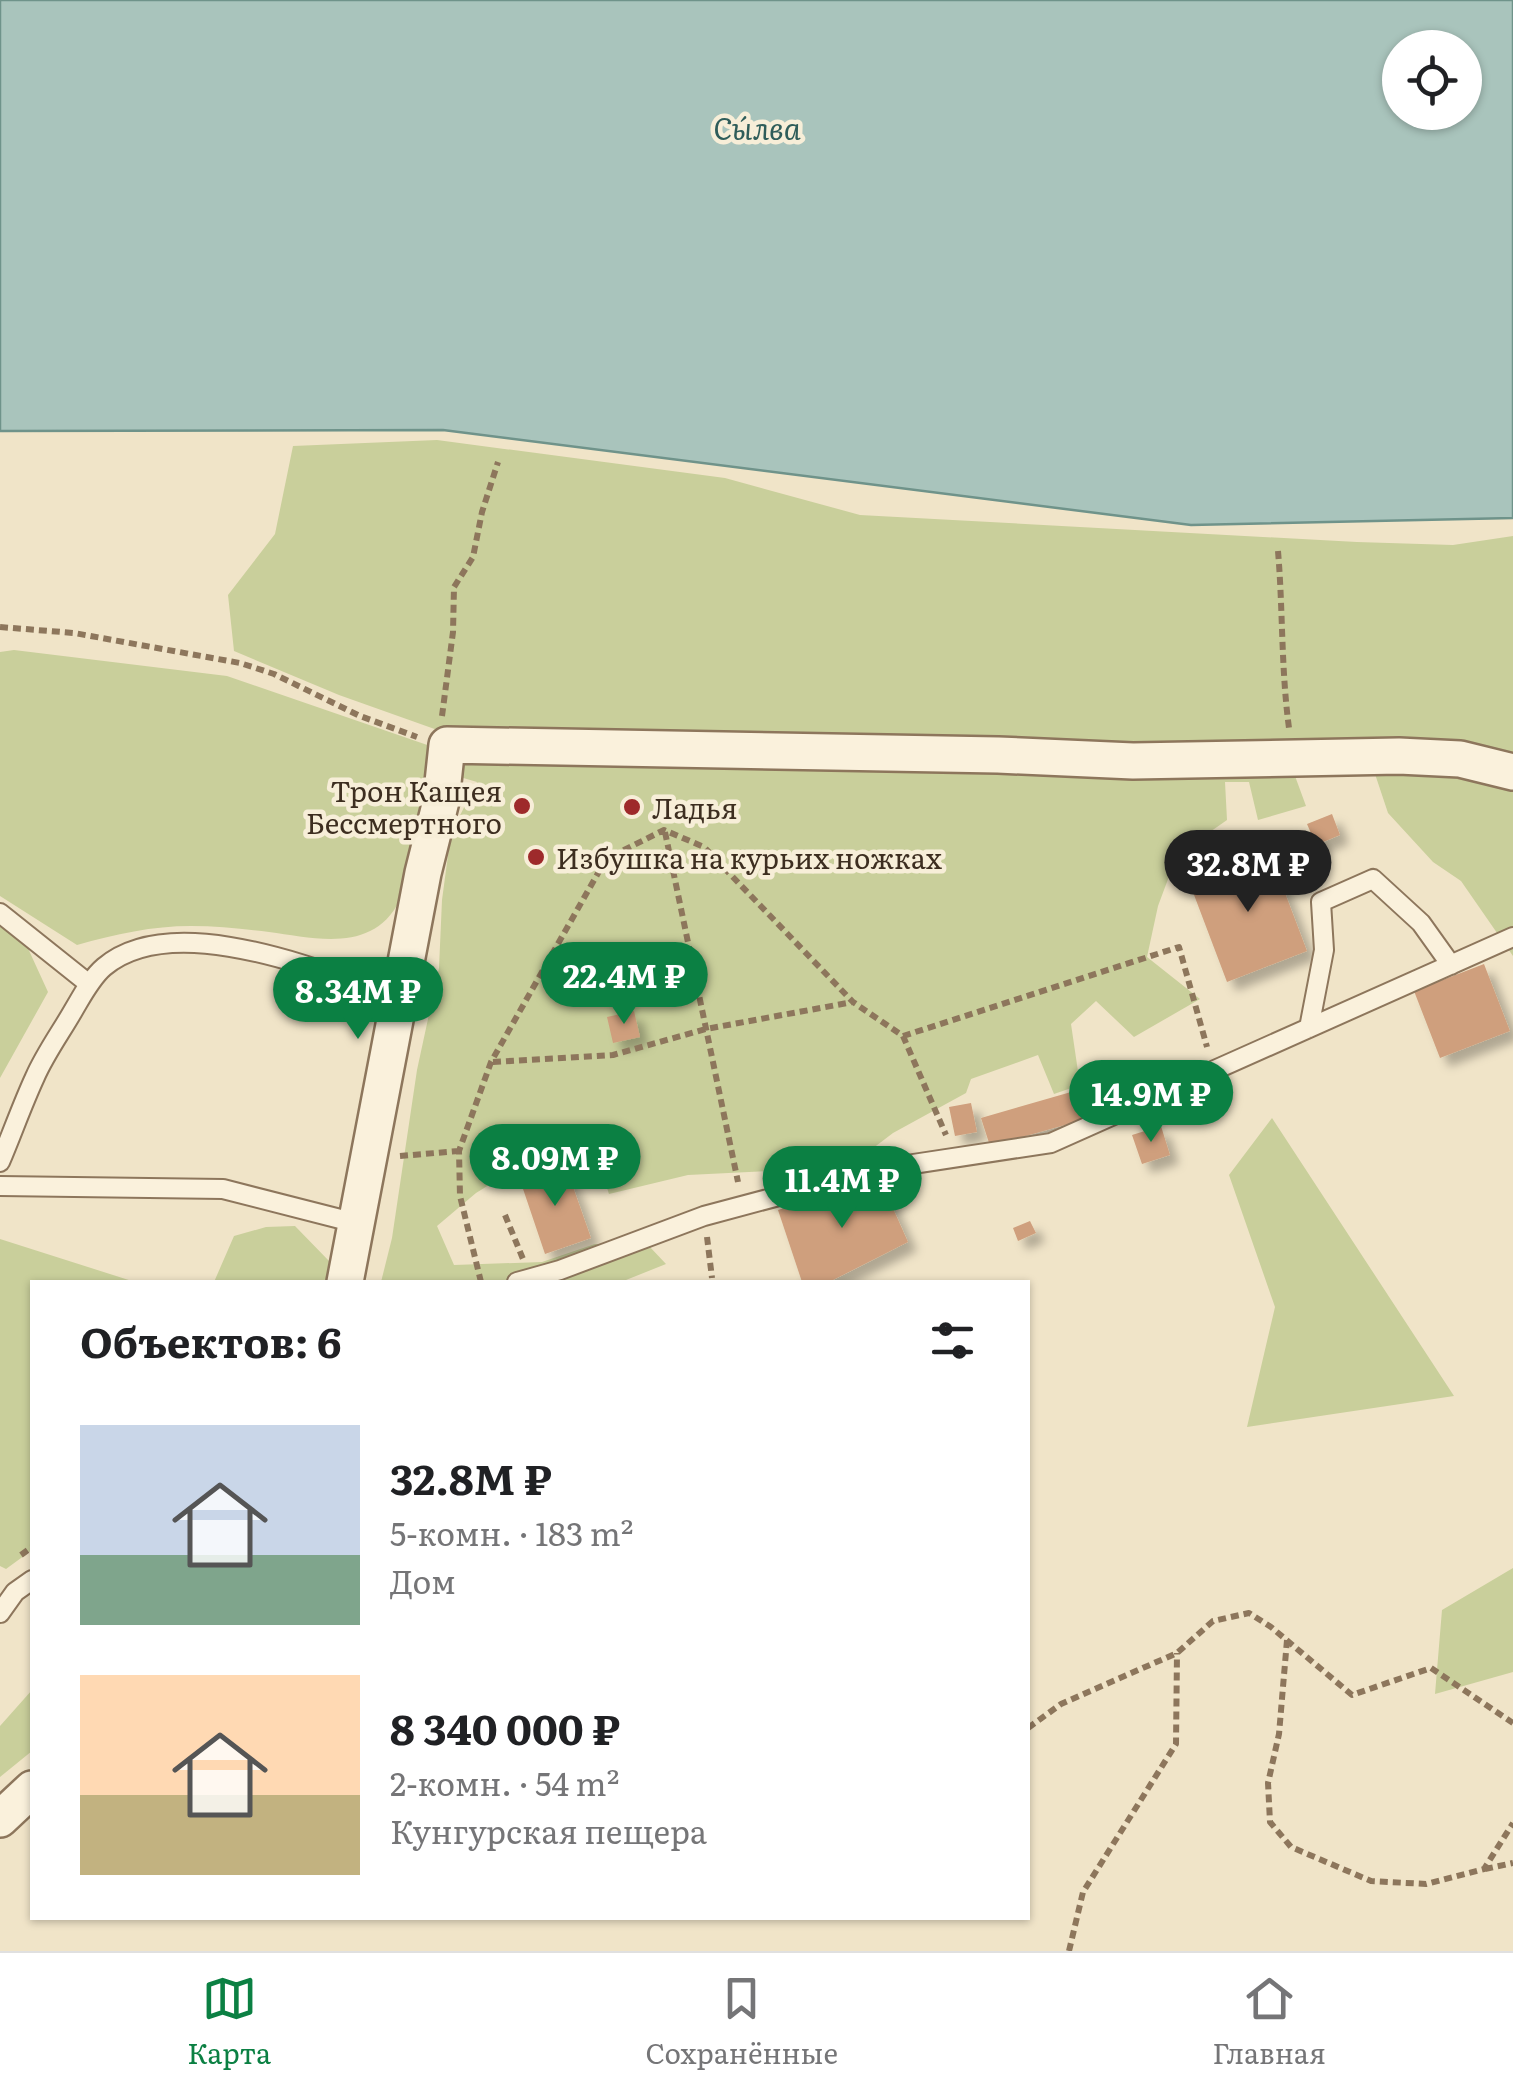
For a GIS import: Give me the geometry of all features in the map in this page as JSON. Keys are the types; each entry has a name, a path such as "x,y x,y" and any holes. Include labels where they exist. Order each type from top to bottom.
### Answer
{"street":[{"path":"345,1280 398,997 441,801 443,744 1133,761 1445,758 1513,772"},
{"path":"0,1819 30,1791"}],"lane":[{"path":"1309,1028 1324,950 1321,902 1373,879 1421,923 1451,966"},
{"path":"0,913 89,984"},
{"path":"524,1280 704,1216 880,1168 1052,1143 1513,937"},
{"path":"0,1162 36,1073 89,984 104,967 132,950 176,942 209,944 311,968 398,997"},
{"path":"0,1186 223,1189 356,1223"},
{"path":"0,1613 15,1592 30,1581"}],"path":[{"path":"0,628 74,633 240,664 274,674 360,716 443,744 454,632 454,588 474,557 482,512 498,462"},
{"path":"1278,552 1284,618 1283,684 1290,736 1283,758"},
{"path":"664,830 704,848 853,1002 902,1036 956,1159"},
{"path":"664,830 743,1205"},
{"path":"481,1280 460,1196 459,1151 491,1062 606,859 664,830"},
{"path":"902,1036 1178,947 1213,1071"},
{"path":"491,1062 613,1054 706,1029 853,1002"},
{"path":"370,1154 404,1156 459,1151"},
{"path":"505,1215 524,1280"},
{"path":"704,1216 712,1278"},
{"path":"1030,1727 1061,1704 1178,1653 1212,1621 1249,1613 1352,1695 1431,1668 1513,1722"},
{"path":"1287,1640 1280,1734 1268,1783 1270,1822 1291,1847 1371,1881 1426,1884 1513,1863"},
{"path":"1068,1951 1083,1892 1176,1744 1178,1653"},
{"path":"1484,1869 1513,1823"}],"green space":[{"path":"437,440 725,478 860,515 1357,542 1453,545 1513,536 1513,956 1461,881 1433,862 1388,813 1369,756 1302,758 1295,776 1306,806 1258,820 1249,782 1225,782 1227,820 1177,855 1158,906 1147,957 1200,999 1134,1037 1096,1001 1071,1024 1080,1085 1054,1094 1038,1055 971,1079 966,1093 893,1133 864,1155 767,1171 688,1175 609,1194 593,1145 561,1130 515,1125 483,1151 497,1180 437,1226 454,1265 542,1262 595,1244 649,1246 666,1264 626,1280 382,1280 392,1238 417,1070 439,968 442,900 451,833 477,782 436,770 441,775 400,900 375,929 359,935 324,939 177,926 134,931 77,945 0,896 0,652 14,650 227,676 436,748 443,732 339,695 234,651 228,595 275,534 293,446"},
{"path":"0,924 26,944 48,992 0,1078"},
{"path":"1272,1118 1454,1396 1247,1427 1275,1307 1229,1175"},
{"path":"295,1226 329,1261 326,1280 215,1280 234,1236 266,1227"},
{"path":"0,1239 129,1280 30,1280 30,1551 6,1569 0,1566"},
{"path":"1513,1568 1513,1672 1435,1694 1442,1610"},
{"path":"30,1692 30,1753 0,1777 0,1726"}],"water":[{"name":"Сы́лва","path":"0,0 1513,0 1513,518 1191,525 443,430 0,431"}],"building":[{"path":"1332,814 1340,835 1316,845 1307,824"},
{"path":"1268,848 1307,951 1227,982 1188,879"},
{"path":"1484,964 1510,1031 1440,1058 1414,991"},
{"path":"634,1011 640,1037 613,1043 607,1017"},
{"path":"1078,1090 1086,1119 990,1146 981,1118"},
{"path":"971,1103 977,1132 955,1136 949,1107"},
{"path":"1161,1126 1170,1155 1142,1164 1132,1135"},
{"path":"565,1164 591,1238 545,1254 520,1180"},
{"path":"879,1177 908,1242 833,1280 801,1280 778,1210"},
{"path":"1030,1221 1036,1233 1018,1241 1013,1228"}],"place":[{"name":"Трон Кащея Бессмертного","path":"522,806"},
{"name":"Ладья","path":"632,807"},
{"name":"Избушка на курьих ножках","path":"536,857"}]}
